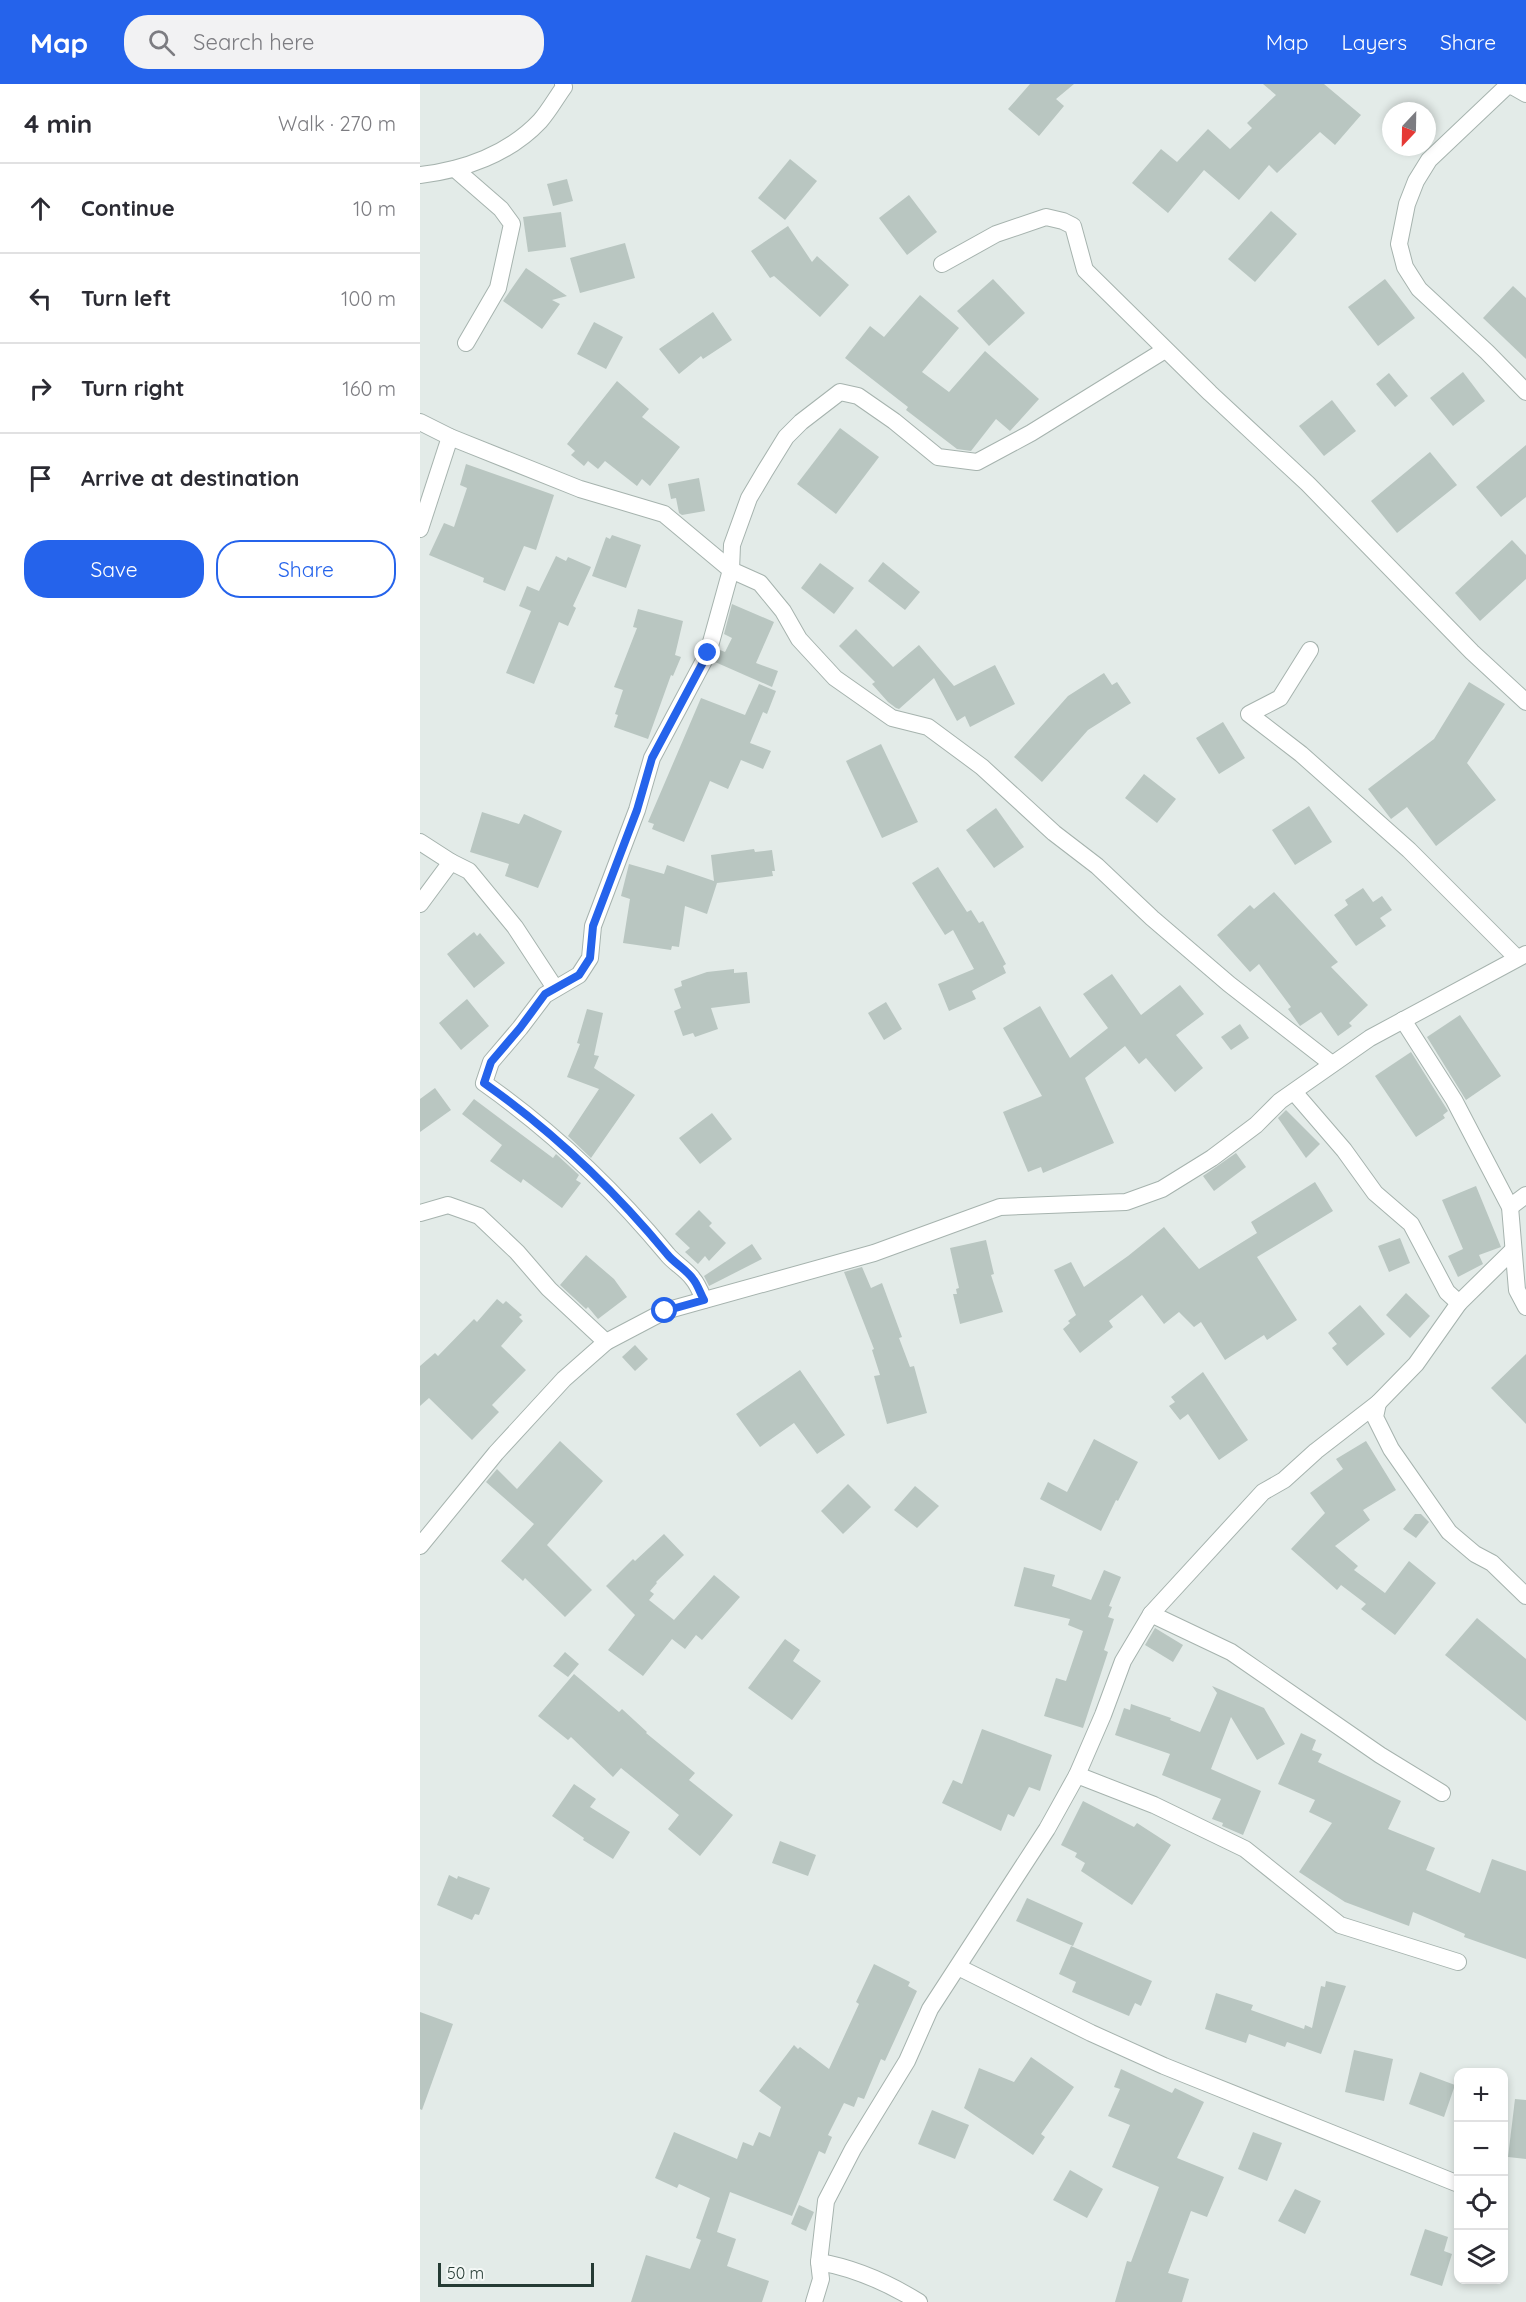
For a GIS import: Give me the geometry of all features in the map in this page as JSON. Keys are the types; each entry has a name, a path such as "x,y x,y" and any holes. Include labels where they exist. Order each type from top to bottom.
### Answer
{"street":[{"path":"420,175 455,169 505,150 540,121 564,87 563,84"},
{"path":"1526,94 1512,86 1506,87 1488,101 1429,160 1416,181 1407,204 1399,244 1405,267 1419,289 1526,392"},
{"path":"455,169 501,209 512,224 498,288 466,343"},
{"path":"942,264 996,234 1046,217 1063,220 1073,226 1085,270 1210,393 1308,484 1472,652 1509,683 1526,702"},
{"path":"704,1300 693,1278 669,1256 640,1220 588,1169 532,1120 484,1083 491,1062 545,994 579,975 590,958 593,926 637,810 652,758 708,653 731,570 732,545 745,507 786,437 801,422 840,392 858,396 894,421 938,457 977,462 1031,433 1166,350"},
{"path":"420,422 450,437 580,489 664,514 731,570 760,583 783,611 799,639 836,678 892,718 928,727 982,767 1054,833 1097,866 1152,918 1229,984 1332,1064"},
{"path":"420,529 450,437"},
{"path":"420,1546 496,1454 564,1379 606,1342 665,1311 874,1253 1000,1207 1126,1202 1162,1189 1212,1158 1294,1092 1370,1038 1521,956 1409,850 1301,754 1249,714 1280,698 1310,650"},
{"path":"420,842 469,871 515,927 555,988"},
{"path":"420,904 451,862"},
{"path":"1403,1020 1454,1100 1509,1207 1517,1290 1526,1307"},
{"path":"1294,1092 1344,1150 1376,1193 1411,1224 1447,1292 1459,1303"},
{"path":"1509,1207 1526,1195"},
{"path":"420,1213 448,1205 479,1216 517,1252 549,1289 606,1342"},
{"path":"814,2302 821,2279 819,2262 826,2201 854,2149 907,2061 930,2009 1047,1829 1077,1775 1123,1661 1151,1614 1263,1492 1284,1480 1316,1451 1378,1403 1416,1364 1459,1303 1512,1251"},
{"path":"1378,1403 1375,1417 1391,1449 1449,1532 1475,1554 1492,1563 1526,1596"},
{"path":"1151,1614 1231,1652 1380,1755 1442,1793"},
{"path":"1077,1775 1154,1805 1245,1849 1340,1925 1458,1962"},
{"path":"958,1967 1091,2033 1164,2066 1454,2183"},
{"path":"819,2262 843,2266 895,2287 919,2302"}],"building":[{"path":"1030,84 1074,84 1056,99 1064,106 1039,136 1008,109"},
{"path":"1263,84 1324,84 1361,115 1335,145 1320,132 1277,173 1269,165 1239,200 1204,170 1168,213 1132,183 1161,149 1177,162 1208,129 1230,149 1252,128 1247,123 1276,95"},
{"path":"790,159 817,181 785,220 758,198"},
{"path":"567,179 573,201 553,206 547,184"},
{"path":"909,195 937,232 907,255 879,218"},
{"path":"1271,211 1297,234 1255,282 1228,259"},
{"path":"561,212 566,247 528,252 523,217"},
{"path":"788,226 812,262 817,256 849,285 820,317 774,276 770,278 751,251"},
{"path":"625,243 635,278 580,293 570,258"},
{"path":"526,268 567,296 552,300 560,304 542,329 503,301"},
{"path":"993,279 1025,313 989,346 957,311"},
{"path":"1385,279 1415,318 1378,346 1348,307"},
{"path":"1513,286 1526,298 1526,359 1483,318"},
{"path":"920,295 959,328 922,372 949,392 985,351 1039,399 1010,431 996,419 971,451 957,449 906,410 908,407 845,358 870,326 884,337"},
{"path":"713,312 732,340 703,359 701,356 679,374 659,349"},
{"path":"594,322 623,337 606,369 577,354"},
{"path":"1463,372 1485,401 1453,426 1430,398"},
{"path":"1389,373 1408,396 1395,407 1376,384"},
{"path":"617,381 649,409 642,417 680,447 650,486 642,479 637,486 605,461 598,469 588,461 584,466 571,455 575,451 567,444"},
{"path":"1332,400 1356,431 1324,456 1299,426"},
{"path":"840,428 879,457 836,514 797,484"},
{"path":"1526,445 1526,497 1501,517 1476,487"},
{"path":"1430,452 1457,485 1397,533 1371,501"},
{"path":"466,464 554,495 536,550 524,546 505,591 483,582 484,578 429,555 444,523 454,527 467,488 460,485"},
{"path":"699,478 705,511 682,515 679,513 676,498 671,499 668,484"},
{"path":"612,535 641,545 626,588 592,576 606,537 610,539"},
{"path":"1512,540 1526,555 1526,579 1480,621 1455,593"},
{"path":"556,556 566,561 568,557 591,567 573,606 576,608 568,626 559,622 534,684 506,673 531,611 519,606 527,586 539,591"},
{"path":"883,562 920,592 905,610 868,581"},
{"path":"820,563 854,588 834,614 801,588"},
{"path":"732,604 774,622 756,663 778,671 772,687 715,662 720,650 725,652 732,638 724,634"},
{"path":"638,609 683,621 675,655 681,657 673,676 671,675 648,739 614,727 618,715 615,714 623,690 614,687 637,628 633,627"},
{"path":"856,629 893,667 919,645 954,686 995,665 1015,704 970,727 965,716 957,721 934,678 899,709 896,708 872,684 875,682 839,646"},
{"path":"1104,673 1112,685 1117,682 1131,703 1088,730 1042,782 1014,757 1068,696"},
{"path":"1469,682 1505,704 1467,763 1496,800 1436,846 1407,807 1391,819 1368,789 1434,739"},
{"path":"759,684 776,691 767,714 763,712 750,743 771,751 763,769 741,760 728,789 710,781 684,842 652,829 654,824 648,822 701,698 745,715"},
{"path":"1223,722 1245,758 1219,774 1196,738"},
{"path":"881,744 918,822 882,838 846,761"},
{"path":"1144,774 1176,799 1157,823 1125,798"},
{"path":"1309,806 1332,842 1295,865 1272,830"},
{"path":"996,808 1024,847 994,868 966,830"},
{"path":"482,812 519,824 524,814 562,831 538,888 505,876 509,864 470,852"},
{"path":"754,849 755,852 772,850 775,871 772,871 773,876 717,883 707,914 685,906 679,947 672,946 671,950 623,943 630,899 621,896 629,864 664,874 667,865 714,881 711,855"},
{"path":"938,867 967,912 971,910 979,923 983,921 1006,964 1003,966 1006,973 972,991 976,999 949,1011 938,984 974,969 953,930 945,935 912,883"},
{"path":"1363,888 1373,902 1382,896 1392,910 1380,918 1386,926 1356,946 1334,915 1348,905 1345,900"},
{"path":"1274,892 1338,962 1331,967 1368,1005 1349,1023 1352,1026 1338,1036 1321,1012 1300,1026 1288,1009 1291,1007 1259,964 1250,972 1217,935 1250,905 1254,909"},
{"path":"474,932 477,936 480,933 505,963 474,988 447,954"},
{"path":"734,969 734,973 747,972 750,1003 711,1008 718,1029 695,1037 693,1033 683,1036 674,1011 681,1008 674,989 682,986 681,981 707,972"},
{"path":"1112,974 1141,1015 1180,985 1204,1014 1176,1035 1203,1068 1175,1092 1146,1058 1139,1064 1125,1046 1085,1078 1114,1143 1043,1173 1041,1167 1028,1172 1003,1112 1042,1096 1003,1028 1040,1006 1070,1058 1108,1028 1083,994"},
{"path":"467,999 489,1026 461,1050 439,1023"},
{"path":"886,1002 902,1029 884,1040 868,1013"},
{"path":"587,1009 603,1013 594,1055 599,1056 594,1068 635,1095 591,1158 568,1136 599,1089 567,1077 580,1044 577,1043"},
{"path":"1460,1015 1501,1076 1466,1100 1427,1037"},
{"path":"1240,1024 1249,1038 1231,1050 1221,1037"},
{"path":"1411,1052 1448,1111 1443,1115 1445,1118 1416,1137 1375,1076"},
{"path":"435,1088 451,1110 420,1132 420,1099"},
{"path":"474,1099 553,1158 556,1154 579,1175 576,1180 581,1183 562,1208 523,1179 521,1183 490,1161 502,1145 462,1114"},
{"path":"1286,1110 1320,1144 1306,1158 1278,1118"},
{"path":"712,1113 732,1139 700,1164 679,1138"},
{"path":"1236,1153 1246,1167 1214,1191 1203,1176"},
{"path":"1315,1182 1333,1211 1257,1257 1297,1320 1267,1340 1264,1335 1225,1360 1201,1322 1194,1327 1179,1312 1164,1324 1142,1295 1109,1321 1113,1327 1080,1353 1063,1329 1076,1315 1054,1270 1071,1262 1084,1287 1164,1227 1199,1269 1257,1233 1251,1222"},
{"path":"1476,1186 1501,1247 1479,1255 1483,1264 1458,1277 1448,1256 1463,1249 1442,1200"},
{"path":"699,1210 712,1223 709,1226 726,1243 709,1261 705,1256 698,1264 685,1252 690,1248 675,1234"},
{"path":"1400,1238 1410,1263 1389,1272 1378,1246"},
{"path":"986,1240 994,1274 991,1275 1003,1312 960,1324 953,1294 957,1294 956,1289 959,1288 950,1248"},
{"path":"752,1244 762,1259 709,1286 704,1276"},
{"path":"586,1255 614,1279 627,1297 598,1319 588,1307 586,1309 560,1285"},
{"path":"862,1267 871,1288 882,1283 902,1337 899,1338 910,1367 914,1366 927,1413 887,1424 874,1376 880,1375 872,1350 874,1349 844,1272"},
{"path":"1406,1293 1430,1316 1410,1338 1386,1315"},
{"path":"497,1299 503,1304 506,1301 522,1315 519,1317 523,1321 501,1346 526,1370 492,1405 499,1412 472,1440 429,1398 420,1406 420,1366 435,1353 438,1356 474,1319 477,1322"},
{"path":"1360,1305 1385,1334 1347,1366 1332,1348 1337,1344 1328,1333"},
{"path":"635,1345 648,1359 635,1371 622,1357"},
{"path":"1526,1354 1526,1424 1491,1388"},
{"path":"800,1370 845,1435 817,1454 794,1423 760,1447 736,1414"},
{"path":"1203,1372 1248,1440 1219,1460 1188,1414 1180,1420 1169,1406 1175,1402 1171,1397"},
{"path":"1094,1439 1138,1462 1101,1531 1040,1499 1048,1482 1067,1492"},
{"path":"560,1441 603,1481 547,1545 592,1590 565,1617 525,1578 523,1581 501,1561 534,1524 486,1482 497,1469 517,1489"},
{"path":"1366,1441 1396,1490 1363,1510 1370,1520 1335,1546 1358,1566 1354,1570 1385,1593 1409,1561 1436,1583 1395,1635 1361,1609 1366,1604 1341,1585 1337,1590 1291,1549 1325,1513 1310,1493 1343,1469 1336,1459"},
{"path":"848,1484 871,1507 843,1534 821,1511"},
{"path":"915,1486 939,1506 917,1528 894,1510"},
{"path":"1415,1514 1421,1514 1429,1522 1416,1538 1403,1529"},
{"path":"664,1534 684,1555 656,1582 650,1591 654,1594 649,1600 674,1620 714,1575 740,1597 702,1640 696,1635 685,1649 672,1639 643,1676 608,1650 635,1615 606,1586 633,1559 635,1561"},
{"path":"1024,1567 1055,1575 1052,1586 1091,1600 1104,1570 1121,1577 1109,1606 1112,1607 1108,1617 1114,1619 1104,1650 1108,1652 1083,1728 1044,1716 1056,1678 1066,1681 1083,1631 1068,1625 1070,1619 1014,1606"},
{"path":"1477,1618 1526,1659 1526,1721 1445,1655"},
{"path":"1155,1628 1183,1645 1173,1662 1145,1645"},
{"path":"785,1639 800,1650 793,1661 821,1681 792,1720 748,1688"},
{"path":"565,1652 579,1664 568,1677 553,1666"},
{"path":"574,1674 619,1712 622,1709 646,1733 695,1773 689,1780 733,1815 700,1856 668,1829 679,1815 621,1768 613,1777 571,1737 568,1740 538,1716"},
{"path":"1212,1686 1264,1708 1285,1744 1257,1760 1231,1717 1211,1769 1261,1791 1243,1835 1212,1819 1221,1799 1162,1775 1170,1754 1115,1735 1124,1708 1130,1710 1131,1704 1171,1718 1170,1720 1200,1732 1217,1693"},
{"path":"982,1729 1052,1755 1040,1791 1029,1787 1014,1817 1008,1814 1001,1831 942,1803 953,1780 962,1784"},
{"path":"1301,1733 1316,1740 1312,1750 1322,1754 1318,1762 1401,1801 1388,1829 1435,1848 1426,1870 1480,1893 1492,1859 1526,1871 1526,1959 1464,1937 1465,1934 1413,1912 1409,1926 1345,1902 1299,1872 1332,1823 1309,1812 1315,1800 1278,1784"},
{"path":"574,1784 596,1799 590,1807 630,1832 613,1859 552,1816"},
{"path":"1083,1801 1134,1827 1137,1823 1171,1845 1132,1905 1081,1871 1085,1863 1075,1857 1077,1853 1061,1845"},
{"path":"780,1841 816,1855 808,1876 772,1863"},
{"path":"449,1875 490,1888 479,1915 475,1914 472,1920 437,1905"},
{"path":"1027,1898 1083,1923 1073,1946 1016,1921"},
{"path":"1071,1946 1152,1981 1141,2006 1135,2003 1129,2016 1072,1992 1076,1982 1059,1974"},
{"path":"874,1964 910,1982 908,1986 917,1991 885,2061 881,2059 864,2099 858,2097 854,2107 844,2103 828,2135 832,2137 825,2154 819,2151 792,2216 730,2192 717,2232 736,2239 727,2266 769,2281 762,2302 631,2302 646,2255 690,2269 701,2240 696,2238 710,2198 679,2184 677,2188 655,2178 674,2132 737,2159 743,2142 753,2146 759,2132 770,2137 781,2107 759,2091 794,2045 829,2069 859,2004 856,2002"},
{"path":"1326,1981 1346,1986 1321,2054 1287,2042 1285,2047 1249,2034 1246,2043 1205,2029 1216,1993 1253,2005 1251,2010 1304,2029 1305,2025 1312,2028 1321,1986 1325,1987"},
{"path":"420,2012 453,2024 422,2110 420,2109"},
{"path":"1354,2050 1393,2059 1384,2101 1345,2092"},
{"path":"1031,2057 1074,2087 1041,2134 1045,2137 1033,2155 964,2108 979,2068 1014,2082"},
{"path":"1121,2069 1172,2093 1175,2088 1204,2102 1177,2158 1224,2177 1207,2217 1191,2211 1168,2273 1189,2279 1182,2302 1115,2302 1127,2261 1131,2262 1159,2187 1112,2167 1130,2125 1108,2116 1120,2089 1114,2087"},
{"path":"1420,2072 1454,2085 1444,2117 1409,2104"},
{"path":"1515,2099 1526,2100 1526,2159 1508,2157"},
{"path":"932,2110 969,2125 955,2159 918,2144"},
{"path":"1253,2132 1282,2143 1267,2181 1238,2169"},
{"path":"1070,2170 1103,2189 1087,2218 1053,2200"},
{"path":"1295,2189 1321,2201 1305,2234 1278,2221"},
{"path":"799,2205 814,2212 806,2231 791,2224"},
{"path":"1425,2229 1448,2237 1444,2251 1452,2254 1442,2286 1410,2275"}],"route":[{"path":"665,1311 704,1300 693,1278 669,1256 640,1220 588,1169 516,1106 484,1083 491,1062 545,994 579,975 590,958 593,926 637,810 652,758 708,653"}]}
